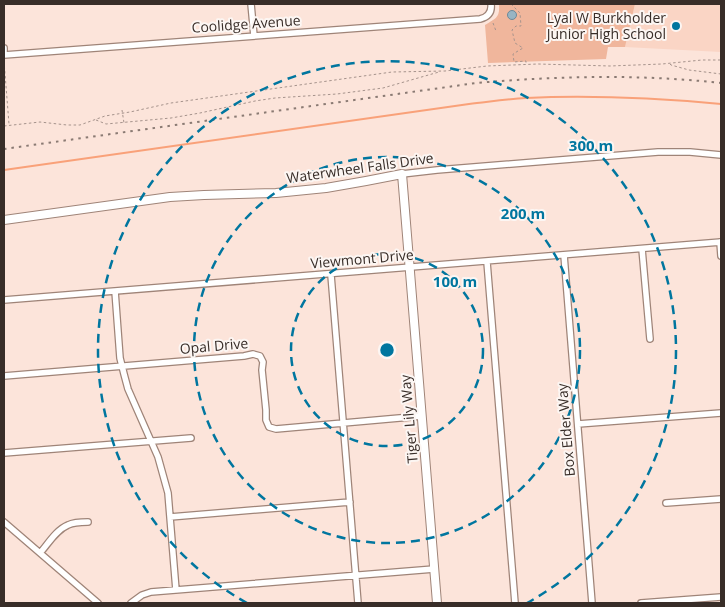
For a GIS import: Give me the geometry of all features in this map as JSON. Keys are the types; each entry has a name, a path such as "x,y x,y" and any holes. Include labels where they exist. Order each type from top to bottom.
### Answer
{"street":[{"path":"251,4 254,36"},
{"name":"Coolidge Avenue","path":"4,55 480,19 485,18 489,14 492,8 491,4"},
{"path":"4,48 4,55"},
{"name":"Waterwheel Falls Drive","path":"4,220 170,197 276,193 326,188 402,174 447,169 644,152 674,151 721,154"},
{"name":"Tiger Lily Way","path":"402,174 437,603"},
{"path":"721,242 721,256"},
{"name":"Viewmont Drive","path":"4,300 721,242"},
{"path":"642,249 650,338"},
{"name":"Box Elder Way","path":"564,255 592,603"},
{"path":"487,262 515,603"},
{"path":"331,275 358,603"},
{"path":"115,292 122,366 128,389 158,457 166,481 176,590"},
{"name":"Opal Drive","path":"4,376 252,354 260,356 263,362 266,420 269,427 276,429 422,416"},
{"path":"578,424 721,413"},
{"path":"4,453 191,438"},
{"path":"666,503 721,499"},
{"path":"170,517 350,502"},
{"path":"4,522 98,603"},
{"path":"40,553 60,530 76,522 88,522"},
{"path":"132,603 142,595 151,592 434,569"},
{"path":"641,603 721,597"}],"path":[{"path":"508,31 514,27 521,26 520,13 511,4"},
{"path":"493,23 496,31"},
{"path":"512,30 515,44 523,48 513,54 514,62 526,62 526,65"},
{"path":"4,55 9,126"},
{"path":"4,126 40,122 80,125 105,116 192,99 392,72 440,72 487,66 574,64 610,66 721,60"},
{"path":"670,63 671,65 689,70 721,74"},
{"path":"96,119 106,124 171,118 276,98 337,94 383,88 440,72"},
{"path":"123,112 124,122"}],"shaded area":[{"path":"499,4 635,4 625,47 608,47 606,59 488,63 485,25 496,17 499,12"},
{"name":"Lyal W Burkholder Junior High School","path":"635,4 721,4 721,52 625,47"}],"building":[{"path":"512,11 516,15 512,19 508,15"}],"waterway":[{"path":"4,170 512,99 600,97 721,104"}],"railway":[{"path":"4,149 476,83 598,77 660,78 721,83"}],"place":[{"name":"Lyal W Burkholder Junior High School","path":"676,26"}]}
